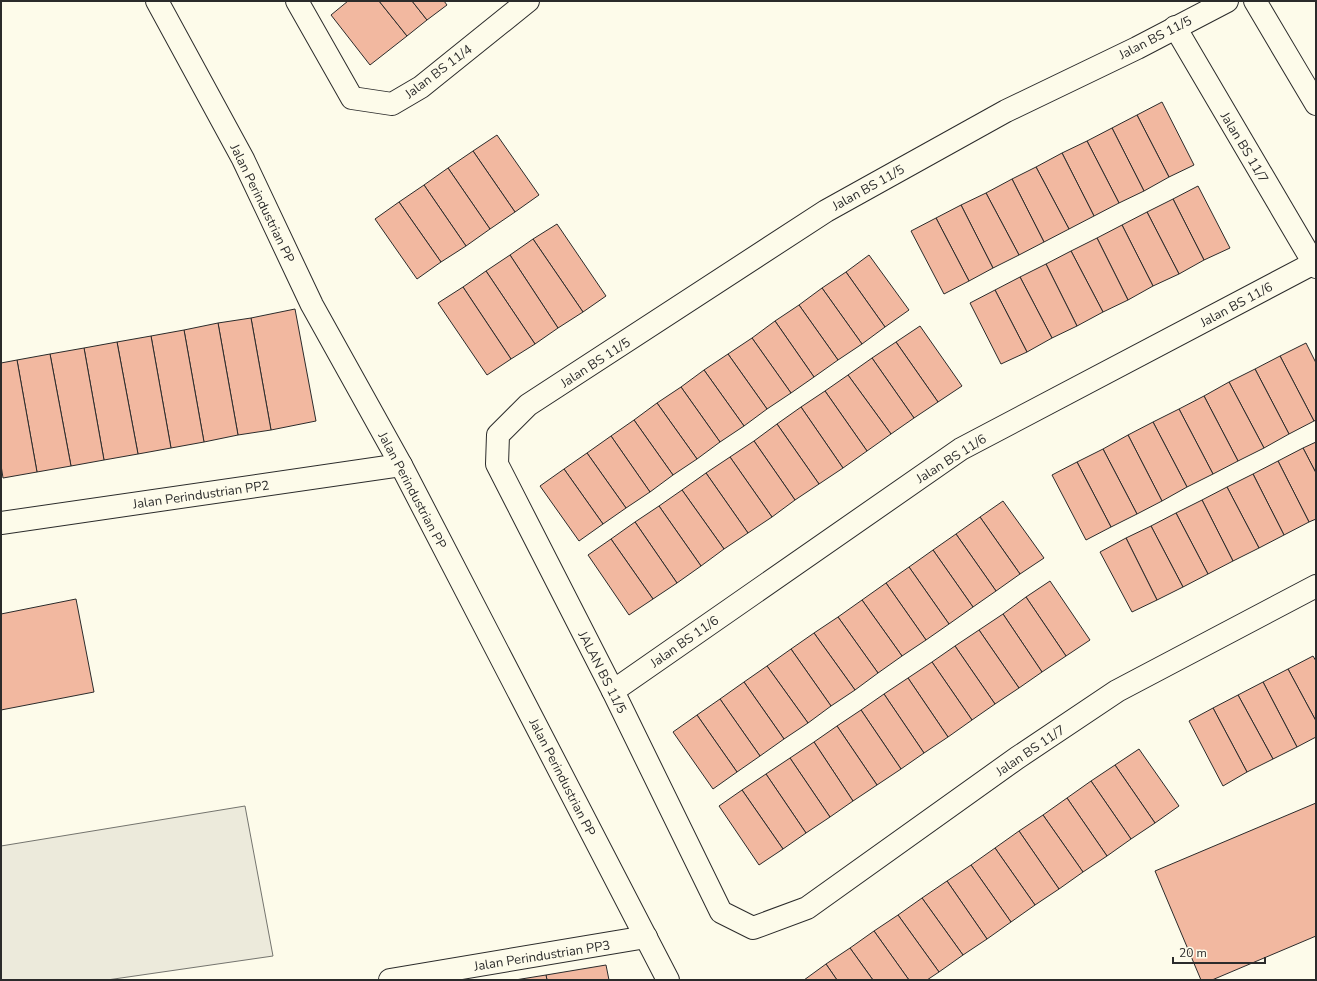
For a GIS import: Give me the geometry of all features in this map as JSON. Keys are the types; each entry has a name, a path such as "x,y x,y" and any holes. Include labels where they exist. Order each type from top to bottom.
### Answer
{"street":[{"name":"Jalan Perindustrian PP","path":"157,1 243,159 312,305 401,464 668,980"},
{"name":"Jalan BS 11/4","path":"296,1 352,98 392,104 421,87 528,1"},
{"name":"Jalan BS 11/5","path":"528,406 826,211 1006,111 1137,48 1227,1"},
{"path":"1255,1 1316,104"},
{"name":"Jalan BS 11/7","path":"1175,27 1315,265"},
{"name":"Jalan BS 11/6","path":"613,691 961,449 1315,265"},
{"name":"JALAN BS 11/5","path":"528,406 498,435 497,464 613,691 721,912 753,928"},
{"name":"Jalan Perindustrian PP2","path":"1,523 401,464"},
{"name":"Jalan BS 11/7","path":"753,928 807,908 1017,758 1117,691 1316,586"},
{"name":"Jalan Perindustrian PP3","path":"390,980 646,937"}],"shaded area":[{"path":"245,806 273,956 107,980 1,980 1,846"}],"building":[{"path":"348,1 379,1 407,36 370,65 331,15"},
{"path":"379,1 412,1 427,20 407,36"},
{"path":"412,1 444,1 447,5 427,20"},
{"path":"1162,102 1194,165 1169,177 1137,115"},
{"path":"1137,115 1169,177 1144,191 1112,128"},
{"path":"1112,128 1144,191 1119,203 1087,141"},
{"path":"497,135 539,195 515,212 473,151"},
{"path":"1087,141 1119,203 1094,216 1062,153"},
{"path":"473,151 515,212 490,229 448,168"},
{"path":"1062,153 1094,216 1069,229 1036,167"},
{"path":"1036,167 1069,229 1044,242 1012,179"},
{"path":"448,168 490,229 466,246 424,185"},
{"path":"1012,179 1044,242 1019,255 986,193"},
{"path":"424,185 466,246 441,262 399,202"},
{"path":"1198,186 1230,248 1204,260 1173,199"},
{"path":"986,193 1019,255 993,268 961,205"},
{"path":"1173,199 1204,260 1179,274 1147,212"},
{"path":"399,202 441,262 417,279 375,219"},
{"path":"961,205 993,268 969,281 936,218"},
{"path":"1147,212 1179,274 1153,286 1122,225"},
{"path":"936,218 969,281 944,294 911,231"},
{"path":"557,224 606,296 583,312 533,239"},
{"path":"1122,225 1153,286 1128,300 1097,238"},
{"path":"1097,238 1128,300 1103,312 1071,251"},
{"path":"533,239 583,312 558,328 510,255"},
{"path":"1071,251 1103,312 1077,326 1046,264"},
{"path":"510,255 558,328 535,344 486,271"},
{"path":"869,255 909,310 885,327 846,272"},
{"path":"1046,264 1077,326 1052,338 1020,277"},
{"path":"486,271 535,344 511,359 463,287"},
{"path":"846,272 885,327 862,344 822,288"},
{"path":"1020,277 1052,338 1027,352 995,290"},
{"path":"463,287 511,359 487,375 438,303"},
{"path":"822,288 862,344 838,360 799,305"},
{"path":"995,290 1027,352 1001,364 970,303"},
{"path":"799,305 838,360 814,377 775,321"},
{"path":"295,309 316,421 271,430 251,318"},
{"path":"251,318 271,430 238,435 218,323"},
{"path":"775,321 814,377 791,393 752,338"},
{"path":"218,323 238,435 204,442 184,330"},
{"path":"920,326 962,386 938,402 896,342"},
{"path":"184,330 204,442 171,448 151,336"},
{"path":"151,336 171,448 138,454 117,342"},
{"path":"752,338 791,393 767,409 728,354"},
{"path":"117,342 138,454 104,460 84,348"},
{"path":"896,342 938,402 914,418 872,358"},
{"path":"1306,343 1316,363 1316,420 1314,421 1280,356"},
{"path":"84,348 104,460 71,466 50,354"},
{"path":"50,354 71,466 37,472 17,360"},
{"path":"728,354 767,409 744,426 704,370"},
{"path":"1280,356 1314,421 1289,434 1255,369"},
{"path":"872,358 914,418 891,434 848,375"},
{"path":"17,360 37,472 3,478 1,465 1,363"},
{"path":"1255,369 1289,434 1264,448 1229,382"},
{"path":"704,370 744,426 720,442 681,387"},
{"path":"848,375 891,434 867,451 825,391"},
{"path":"1229,382 1264,448 1238,461 1204,396"},
{"path":"681,387 720,442 697,459 657,403"},
{"path":"825,391 867,451 843,468 801,407"},
{"path":"1204,396 1238,461 1213,474 1179,409"},
{"path":"657,403 697,459 673,475 634,420"},
{"path":"801,407 843,468 819,484 777,424"},
{"path":"1179,409 1213,474 1187,487 1153,422"},
{"path":"634,420 673,475 650,492 611,436"},
{"path":"1153,422 1187,487 1162,501 1128,435"},
{"path":"777,424 819,484 795,500 754,441"},
{"path":"1128,435 1162,501 1137,514 1103,449"},
{"path":"611,436 650,492 626,508 587,453"},
{"path":"754,441 795,500 772,517 730,457"},
{"path":"1316,442 1316,473 1303,448"},
{"path":"1303,448 1316,473 1316,519 1309,522 1278,461"},
{"path":"1103,449 1137,514 1111,527 1077,462"},
{"path":"587,453 626,508 603,524 564,469"},
{"path":"730,457 772,517 748,533 706,473"},
{"path":"1278,461 1309,522 1284,535 1253,474"},
{"path":"1077,462 1111,527 1086,540 1052,475"},
{"path":"564,469 603,524 579,541 540,486"},
{"path":"706,473 748,533 724,549 682,490"},
{"path":"1253,474 1284,535 1259,548 1227,487"},
{"path":"1227,487 1259,548 1233,561 1202,500"},
{"path":"682,490 724,549 701,566 659,506"},
{"path":"1202,500 1233,561 1208,574 1176,513"},
{"path":"1003,501 1044,558 1020,574 980,517"},
{"path":"659,506 701,566 677,583 635,522"},
{"path":"1176,513 1208,574 1183,587 1151,526"},
{"path":"980,517 1020,574 996,591 956,534"},
{"path":"635,522 677,583 653,599 611,539"},
{"path":"1151,526 1183,587 1157,600 1126,538"},
{"path":"956,534 996,591 973,607 933,550"},
{"path":"1126,538 1157,600 1132,612 1100,552"},
{"path":"611,539 653,599 629,615 588,555"},
{"path":"933,550 973,607 949,624 909,567"},
{"path":"909,567 949,624 926,640 886,583"},
{"path":"1050,581 1090,640 1066,656 1026,597"},
{"path":"886,583 926,640 902,656 862,600"},
{"path":"1026,597 1066,656 1042,672 1003,614"},
{"path":"76,599 94,692 1,710 1,614"},
{"path":"862,600 902,656 878,673 838,617"},
{"path":"1003,614 1042,672 1019,688 979,630"},
{"path":"838,617 878,673 855,690 814,633"},
{"path":"979,630 1019,688 995,704 955,646"},
{"path":"814,633 855,690 831,706 791,649"},
{"path":"955,646 995,704 972,720 932,662"},
{"path":"791,649 831,706 808,723 767,666"},
{"path":"1313,656 1316,661 1316,721 1288,669"},
{"path":"932,662 972,720 948,737 908,678"},
{"path":"767,666 808,723 784,739 744,682"},
{"path":"1288,669 1316,721 1316,737 1297,747 1263,682"},
{"path":"908,678 948,737 924,753 884,694"},
{"path":"744,682 784,739 760,756 720,699"},
{"path":"1263,682 1297,747 1273,759 1238,695"},
{"path":"884,694 924,753 901,769 861,710"},
{"path":"1238,695 1273,759 1247,772 1213,708"},
{"path":"720,699 760,756 737,772 697,715"},
{"path":"1213,708 1247,772 1223,786 1189,721"},
{"path":"861,710 901,769 877,785 837,726"},
{"path":"697,715 737,772 713,789 673,732"},
{"path":"837,726 877,785 853,801 814,742"},
{"path":"814,742 853,801 830,817 790,758"},
{"path":"1139,749 1179,806 1155,823 1115,765"},
{"path":"790,758 830,817 806,833 766,774"},
{"path":"1115,765 1155,823 1131,839 1091,781"},
{"path":"766,774 806,833 783,849 742,790"},
{"path":"1091,781 1131,839 1107,856 1067,798"},
{"path":"742,790 783,849 759,865 719,806"},
{"path":"1067,798 1107,856 1083,872 1043,815"},
{"path":"1316,803 1316,936 1212,980 1201,980 1155,871"},
{"path":"1043,815 1083,872 1059,889 1019,831"},
{"path":"1019,831 1059,889 1035,905 995,848"},
{"path":"995,848 1035,905 1011,922 971,865"},
{"path":"971,865 1011,922 987,939 947,881"},
{"path":"947,881 987,939 963,955 922,898"},
{"path":"922,898 963,955 939,972 898,915"},
{"path":"898,915 939,972 927,980 909,980 874,931"},
{"path":"874,931 909,980 873,980 850,948"},
{"path":"850,948 873,980 837,980 826,964"},
{"path":"826,964 837,980 804,980"},
{"path":"606,965 609,980 547,980 546,975"},
{"path":"546,975 547,980 515,980"}]}
